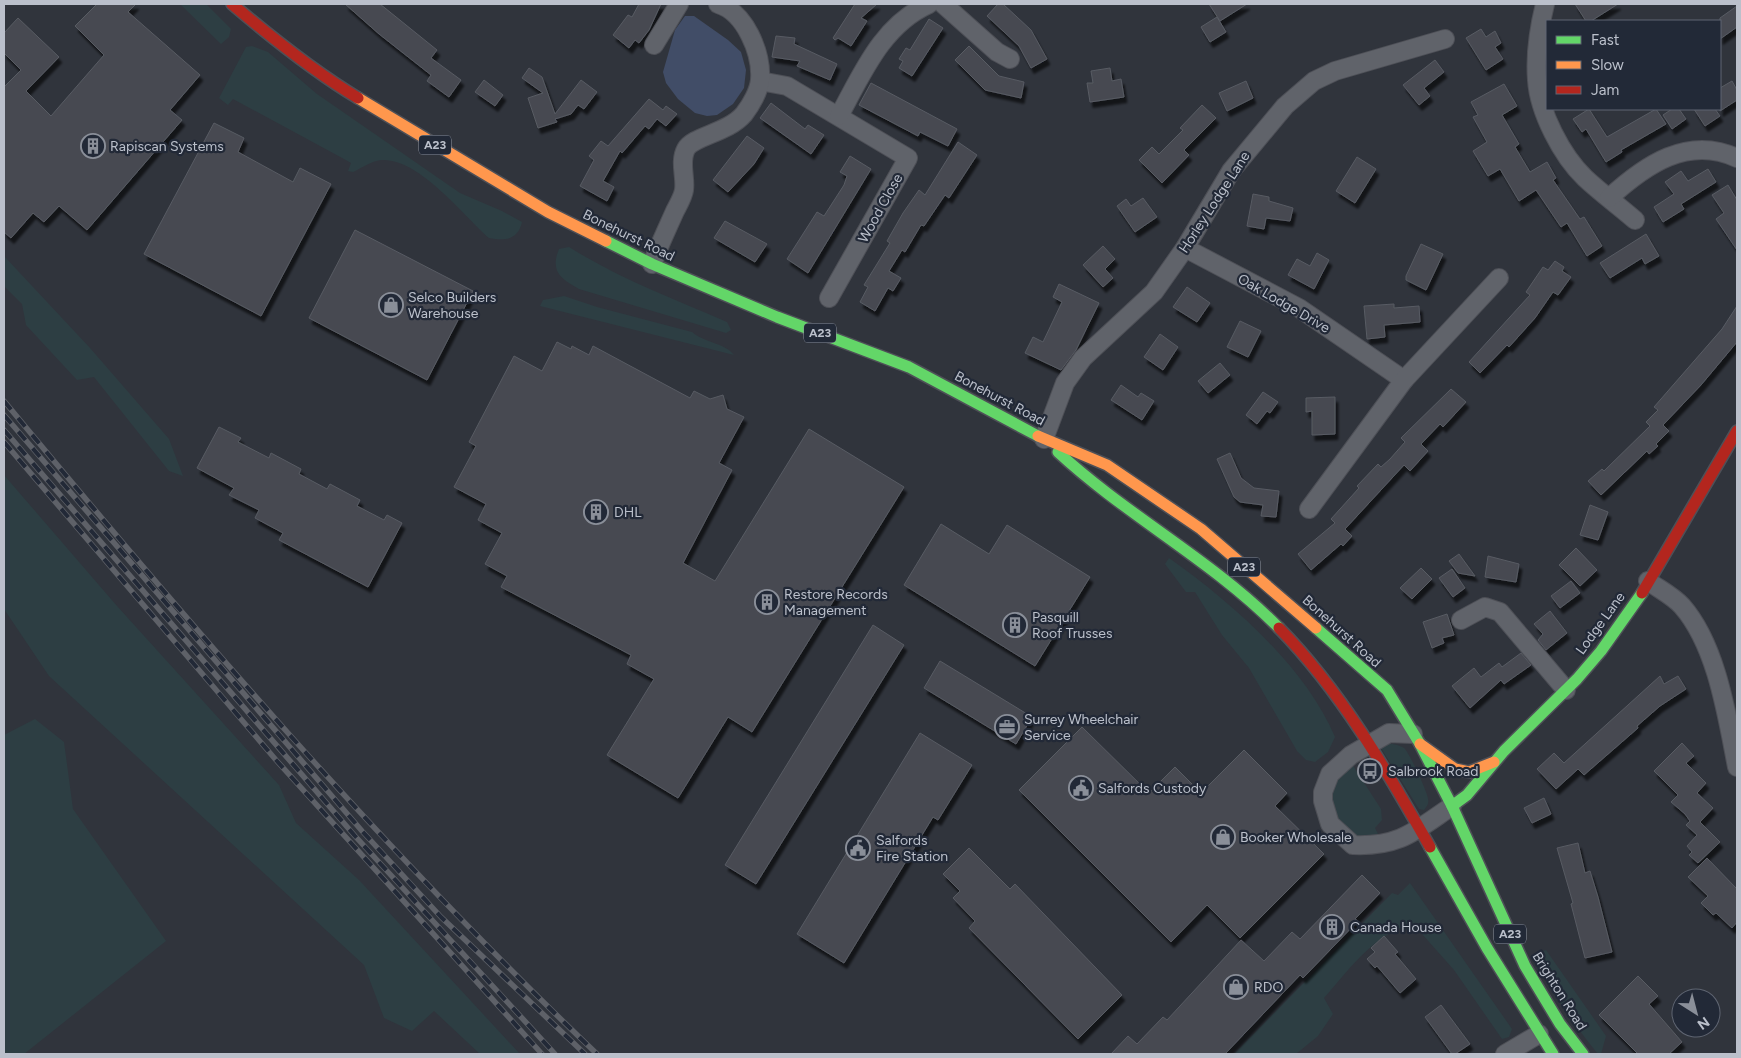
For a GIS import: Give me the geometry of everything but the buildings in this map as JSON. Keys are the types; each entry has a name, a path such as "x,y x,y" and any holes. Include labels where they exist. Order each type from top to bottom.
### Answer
{"main road":[{"name":"Bonehurst Road","path":"232,4 271,37 333,83 548,212 652,264 777,318 910,367 986,406 1044,439 1107,465 1201,529 1387,690 1452,806"},
{"name":"Lodge Lane","path":"1452,806 1462,801 1494,762 1566,690 1616,629 1648,581 1737,430"},
{"name":"Bonehurst Road","path":"1044,439 1095,485 1162,530 1226,579 1283,632 1326,682 1368,744 1418,829"},
{"path":"1416,739 1455,769 1469,772 1494,762"},
{"name":"Brighton Road","path":"1452,806 1525,966 1560,1024 1583,1054"},
{"name":"A23","path":"1418,829 1501,976 1553,1054"}],"street":[{"path":"654,45 679,4"},
{"path":"760,80 787,86 838,116 880,43 910,14 929,4"},
{"path":"943,4 997,52 1010,59"},
{"path":"1544,4 1537,43 1537,81 1547,118 1562,149 1584,177 1635,220"},
{"path":"652,264 684,191 683,163 686,148 698,138 729,128 743,115 754,99 760,80 758,60 752,40 727,5"},
{"name":"Horley Lodge Lane","path":"1044,439 1066,383 1083,358 1154,292 1185,248 1231,171 1285,106 1314,81 1350,65 1445,39"},
{"name":"Wood Close","path":"829,298 908,158 838,116"},
{"path":"1609,198 1649,165 1677,152 1705,149 1737,158"},
{"name":"Oak Lodge Drive","path":"1185,248 1298,308 1404,380"},
{"path":"1309,509 1404,380 1498,278"},
{"path":"1648,581 1681,604 1704,638 1712,659 1737,767"},
{"path":"1460,620 1485,607 1500,612 1566,690"},
{"path":"1416,739 1389,733 1368,744 1330,774 1323,792 1323,801 1330,824 1353,845 1389,844 1409,836 1452,806"},
{"path":"1506,1054 1539,1034"}],"shaded area":[{"path":"180,4 206,4 231,29 229,37 221,44"},
{"path":"252,46 268,52 317,94 460,193 522,222 517,233 505,239 489,238 439,189 425,177 410,168 395,162 381,160 370,163 353,172 348,171 351,163 344,159 233,99 228,105 219,98 246,47"},
{"path":"569,247 607,269 727,322 731,330 726,333 579,289 562,277 556,268 556,257 559,249"},
{"path":"4,256 90,348 169,439 183,476 169,471 94,377 77,380 26,325 22,304 4,286"},
{"path":"564,296 597,307 692,332 725,348 734,355 540,306 543,300"},
{"path":"4,475 117,606 279,785 296,823 359,880 520,1054 480,1054 434,1011 412,1031 384,1018 364,965 49,676 4,609"},
{"path":"1169,558 1193,575 1241,615 1286,661 1305,685 1322,711 1335,737 1328,752 1315,762 1306,760 1297,751 1249,668 1222,635 1195,592 1186,592 1165,564"},
{"path":"35,719 64,742 73,809 166,941 24,1054 4,1054 4,735"},
{"path":"1385,743 1395,744 1404,748 1410,757 1427,795 1428,804 1424,810 1419,809 1381,748"},
{"path":"1352,764 1381,809 1382,820 1375,828 1378,834 1368,838 1353,834 1342,825 1334,811 1330,797 1334,783"},
{"path":"1410,883 1512,1029 1509,1037 1502,1039 1454,970 1422,934 1405,926 1392,932 1370,947 1324,998 1333,1014 1318,1036 1296,1054 1234,1054 1392,893 1398,895"},
{"path":"1546,950 1606,1036 1601,1054 1598,1054 1562,1006 1547,981 1535,954"}],"water":[{"path":"685,16 694,16 728,40 741,52 746,70 744,88 733,104 717,115 707,116 695,113 678,99 666,83 663,72 675,30"}],"railway":[{"path":"4,401 218,654 365,818 518,977 597,1054"},
{"path":"4,415 362,831 441,917 585,1054"},
{"path":"4,430 355,836 555,1054"},
{"path":"4,442 276,760 542,1054"}],"traffic: fast":[{"path":"606,241 652,264 777,317 909,367 1038,436"},
{"path":"1058,452 1112,497 1226,581 1279,628"},
{"path":"1452,806 1467,795 1504,751 1577,679 1601,651 1642,593"},
{"path":"1316,628 1387,690 1420,744 1452,806 1525,966 1560,1024 1583,1054"},
{"path":"1430,847 1487,948 1553,1054"}],"traffic: slow":[{"path":"358,98 548,212 606,241"},
{"path":"1038,436 1107,465 1201,529 1316,628"},
{"path":"1420,744 1455,769 1469,772 1494,762"}],"traffic: jam":[{"path":"232,4 293,54 358,98"},
{"path":"1642,593 1737,431"},
{"path":"1279,628 1302,652 1343,705 1380,761 1430,847"}],"place":[{"name":"Rapiscan Systems","path":"93,146"},
{"name":"Selco Builders Warehouse","path":"391,305"},
{"name":"DHL","path":"596,512"},
{"name":"Restore Records Management","path":"767,602"},
{"name":"Pasquill Roof Trusses","path":"1015,625"},
{"name":"Surrey Wheelchair Service","path":"1007,727"},
{"name":"Salbrook Road","path":"1370,771"},
{"name":"Salfords Custody","path":"1081,788"},
{"name":"Booker Wholesale","path":"1223,837"},
{"name":"Salfords Fire Station","path":"858,848"},
{"name":"Canada House","path":"1332,927"},
{"name":"RDO","path":"1236,987"}]}
